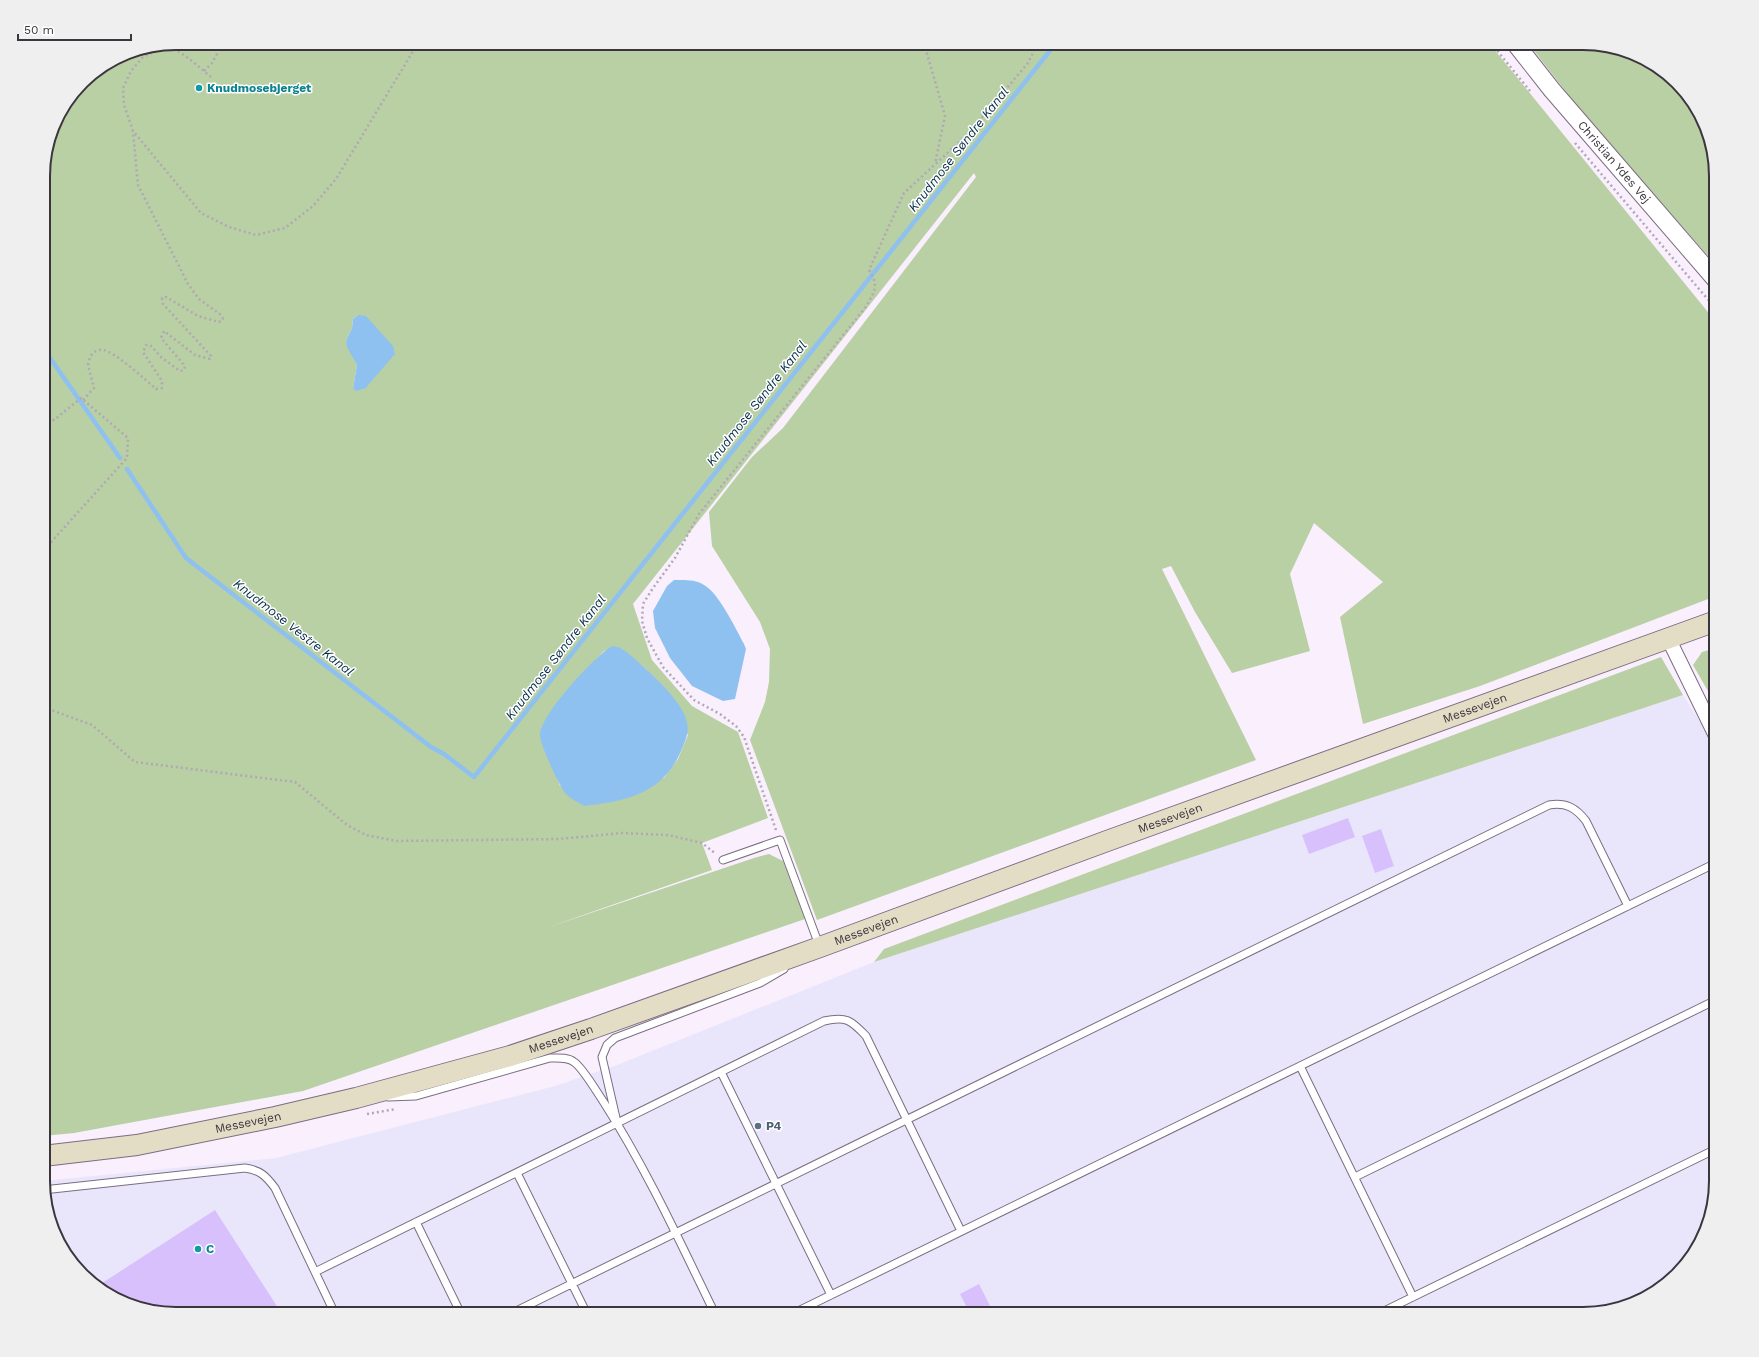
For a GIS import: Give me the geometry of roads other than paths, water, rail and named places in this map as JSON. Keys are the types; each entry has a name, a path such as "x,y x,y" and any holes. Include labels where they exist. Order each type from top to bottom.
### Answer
{"main road":[{"name":"Messevejen","path":"50,1155 137,1145 356,1098 524,1051 598,1027 820,947 1159,822 1709,623"}],"street":[{"name":"Christian Ydes Vej","path":"1521,50 1557,96 1709,272"},
{"path":"1670,637 1673,648 1709,722"}],"lane":[{"path":"524,1307 1549,804 1558,803 1570,806 1578,811 1586,821 1628,906"},
{"path":"616,1123 602,1057 607,1045 614,1038 760,983 820,947 780,840 723,860"},
{"path":"806,1307 1709,866"},
{"path":"1355,1177 1709,1003"},
{"path":"315,1272 824,1021 837,1018 848,1019 866,1036 961,1231"},
{"path":"356,1098 416,1096 550,1058 574,1061 616,1123 676,1233 712,1307"},
{"path":"1300,1066 1414,1297"},
{"path":"721,1072 830,1295"},
{"path":"1393,1307 1709,1152"},
{"path":"50,1189 245,1168 254,1169 262,1173 275,1188 332,1307"},
{"path":"517,1173 584,1307"},
{"path":"416,1222 458,1307"}],"water":[{"path":"358,315 366,316 393,346 395,354 366,388 356,391 353,388 357,365 347,347 346,341 352,328 353,319"},
{"path":"674,580 689,580 697,582 709,589 721,603 744,644 746,649 735,699 723,701 692,686 670,658 655,628 653,611 667,586"},
{"path":"612,646 621,648 628,653 670,693 683,711 688,728 687,735 683,747 673,766 664,777 653,786 642,793 628,798 584,806 566,794 563,790 555,775 540,736 542,727 548,715 569,687 593,661"}],"waterway":[{"name":"Knudmose Søndre Kanal","path":"127,469 186,558 431,747 444,754 474,777 1050,50"},
{"name":"Knudmose Vestre Kanal","path":"50,358 120,458"}],"place":[{"name":"Knudmosebjerget","path":"199,88"},
{"name":"P4","path":"758,1126"},
{"name":"C","path":"198,1249"}]}
